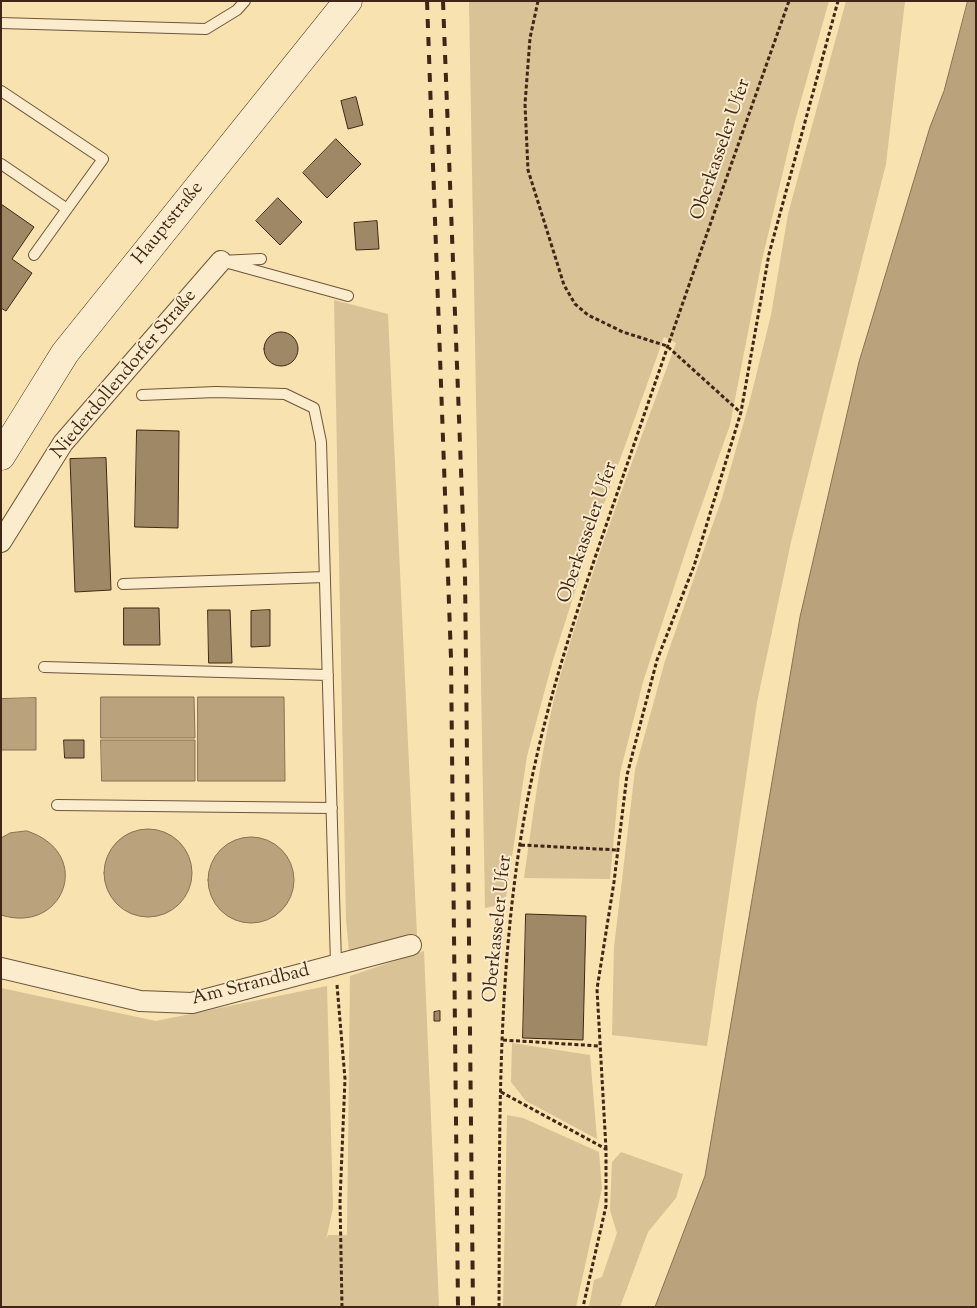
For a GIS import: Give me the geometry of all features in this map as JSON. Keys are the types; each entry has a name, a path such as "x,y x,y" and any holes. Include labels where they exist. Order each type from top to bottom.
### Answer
{"main road":[{"name":"Hauptstraße","path":"1,456 66,353 348,1"}],"street":[{"name":"Niederdollendorfer Straße","path":"1,542 63,443 221,261"},
{"name":"Am Strandbad","path":"1,968 140,1001 192,1003 411,945"}],"lane":[{"path":"1,23 206,29 236,10 245,1"},
{"path":"1,91 103,159 34,255"},
{"path":"1,164 67,208"},
{"path":"221,261 261,259"},
{"path":"221,261 348,296"},
{"path":"142,394 216,392 284,394 314,408 321,442 336,964"},
{"path":"123,584 325,576"},
{"path":"44,667 328,675"},
{"path":"56,804 332,808"}],"path":[{"path":"538,1 530,38 525,104 528,170 564,285 575,304 588,315 624,332 667,346 741,412"},
{"name":"Oberkasseler Ufer","path":"499,1307 502,1040 510,912 532,775 562,654 667,346 789,1"},
{"path":"583,1307 606,1206 606,1149 597,988 618,850 627,775 657,660 694,566 741,412 769,254 838,1"},
{"path":"522,845 618,850"},
{"path":"336,964 345,1078 340,1201 342,1307"},
{"path":"502,1040 599,1046"},
{"path":"500,1092 606,1149"}],"shaded area":[{"path":"469,1 829,1 795,121 762,260 730,425 690,538 643,682 620,773 610,879 524,878 539,775 554,698 601,548 676,343 664,337 595,529 553,660 527,756 505,904 485,908"},
{"path":"846,1 905,1 886,164 791,542 757,702 707,1046 612,1035 614,947 635,770 665,661 722,498 749,404 771,315 788,214"},
{"path":"968,1 976,1 976,1307 655,1307 705,1176 800,617 859,362 930,127 944,91"},
{"path":"334,300 388,314 417,936 349,952 346,919"},
{"path":"101,697 194,697 195,738 101,738"},
{"path":"198,697 284,697 285,781 198,781"},
{"path":"36,698 36,750 1,750 1,699"},
{"path":"101,740 195,740 195,781 102,781"},
{"path":"148,829 165,833 179,842 188,856 192,873 188,890 179,904 165,913 148,917 131,913 117,904 108,890 104,873 108,856 117,842 131,833"},
{"path":"27,831 48,842 60,856 65,873 63,889 55,903 41,913 23,918 1,915 1,838 10,833"},
{"path":"243,837 259,837 268,840 282,849 291,863 294,880 291,897 282,911 268,920 259,923 243,923 227,916 215,904 208,888 208,872 215,856 227,844"},
{"path":"424,951 439,1307 1,1307 1,988 156,1021 327,986 333,1208 326,1240 328,1235 347,1235 350,976"},
{"path":"512,1043 590,1055 597,1139 526,1101 511,1082"},
{"path":"507,1115 523,1118 599,1152 602,1188 576,1307 503,1307"},
{"path":"621,1152 683,1174 676,1198 648,1232 620,1307 589,1307 594,1280 602,1277 617,1233 610,1210 612,1162"}],"building":[{"path":"356,97 363,125 348,129 341,101"},
{"path":"336,139 361,164 327,198 303,173"},
{"path":"278,198 302,222 280,245 256,221"},
{"path":"1,204 34,227 12,259 32,273 6,311 1,308"},
{"path":"377,221 379,249 356,250 354,223"},
{"path":"281,332 288,333 293,337 297,342 297,356 293,361 288,365 281,366 274,365 269,361 265,356 264,349 265,342 269,337 274,333"},
{"path":"137,430 179,431 178,528 135,527"},
{"path":"106,458 111,590 75,592 70,459"},
{"path":"124,608 159,608 160,645 124,645"},
{"path":"208,610 230,610 232,663 209,663"},
{"path":"270,610 270,646 251,647 251,611"},
{"path":"64,740 84,740 84,758 65,758"},
{"path":"526,914 586,916 583,1040 523,1038"},
{"path":"440,1011 440,1021 434,1021 434,1012"}],"railway":[{"path":"427,1 451,658 458,1307"},
{"path":"443,1 465,574 473,1307"}]}
